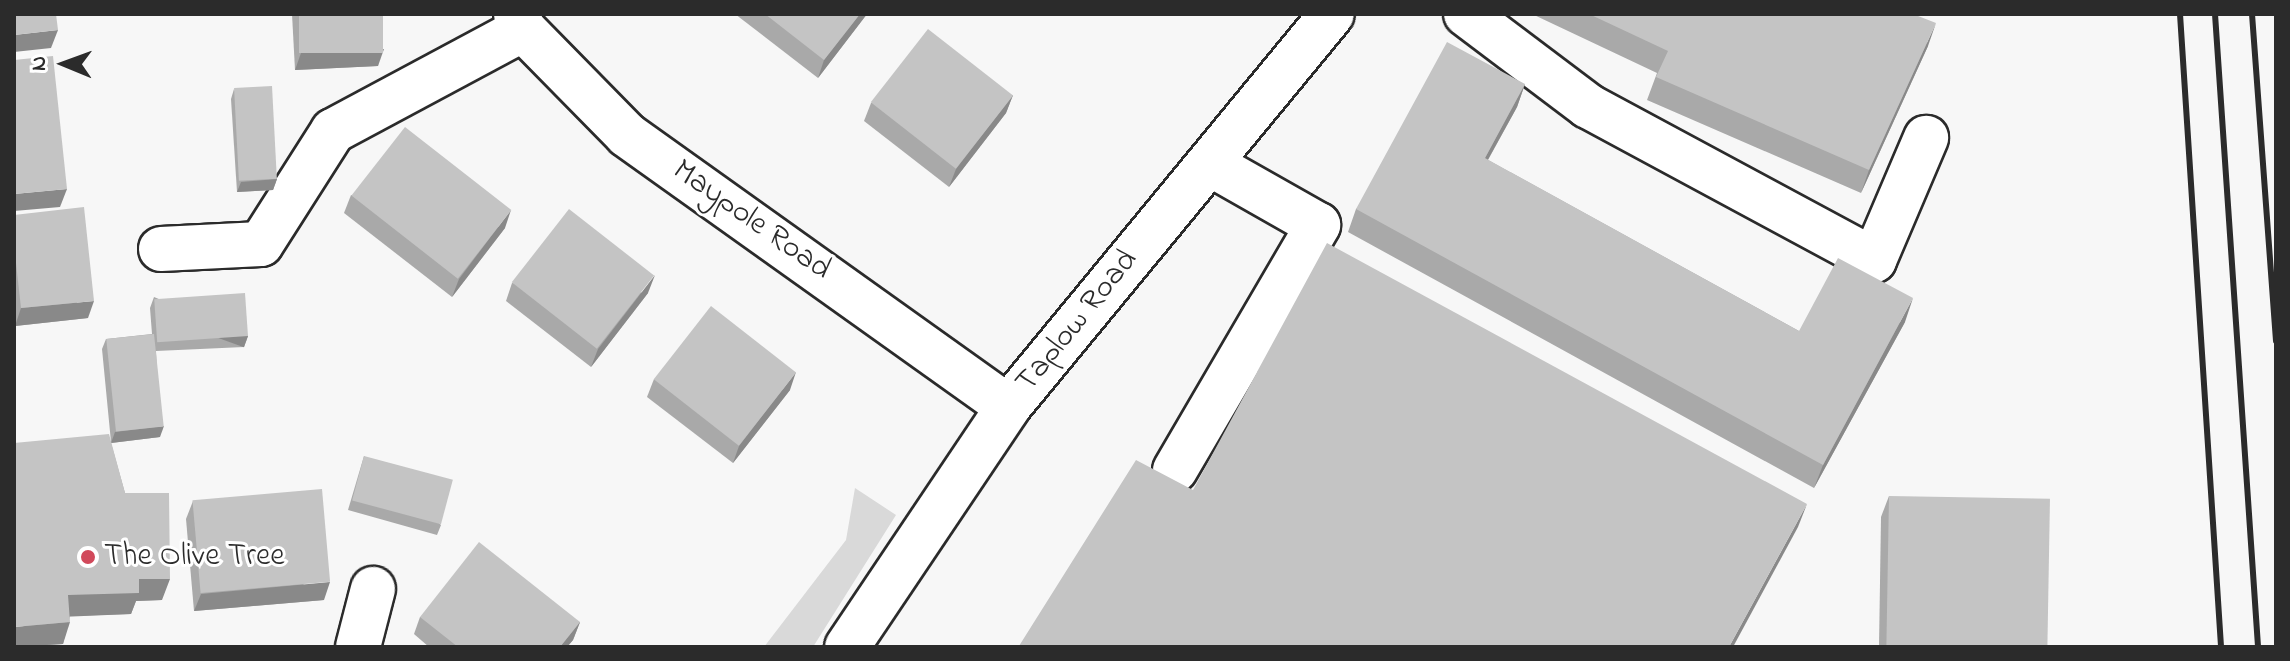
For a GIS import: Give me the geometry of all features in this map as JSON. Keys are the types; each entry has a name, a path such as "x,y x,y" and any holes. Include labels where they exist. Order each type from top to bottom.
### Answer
{"street":[{"name":"Taplow Road","path":"847,647 1008,407 1332,14"},
{"path":"1466,14 1588,106 1874,260 1926,138"},
{"path":"161,249 261,244 333,131 519,21"},
{"name":"Maypole Road","path":"519,21 627,135 1008,407"},
{"path":"1175,470 1318,225 1209,163"},
{"path":"358,647 373,589"}],"shaded area":[{"path":"855,488 896,515 813,647 764,647 846,540"}],"building":[{"path":"14,14 56,14 58,30 14,35"},
{"path":"299,14 383,14 383,53 299,53"},
{"path":"765,14 860,14 824,60"},
{"path":"1589,14 1913,14 1936,23 1869,170 1656,77 1668,51"},
{"path":"928,29 1013,95 956,169 871,102"},
{"path":"1447,42 1525,84 1485,158 1799,331 1838,258 1913,298 1823,465 1356,209"},
{"path":"53,56 67,189 14,194 14,60"},
{"path":"272,86 277,179 239,181 234,88"},
{"path":"405,127 511,210 458,279 351,196"},
{"path":"84,207 94,301 21,308 14,215"},
{"path":"569,209 654,275 597,349 512,282"},
{"path":"1327,243 1807,504 1729,647 1019,646 1136,460 1193,490"},
{"path":"245,293 248,336 157,342 154,299"},
{"path":"711,306 796,372 739,446 654,379"},
{"path":"154,334 164,426 116,432 106,339"},
{"name":"The Olive Tree","path":"109,434 125,493 169,493 170,579 139,579 139,593 68,595 70,622 14,627 14,443"},
{"path":"364,456 453,480 441,524 352,500"},
{"path":"322,489 330,582 201,593 192,500"},
{"path":"1889,496 2050,499 2047,647 1886,647"},
{"path":"479,542 580,622 560,647 458,647 420,617"}],"railway":[{"path":"2180,14 2221,647"},
{"path":"2215,14 2258,647"},
{"path":"2252,14 2276,341"}],"place":[{"name":"The Olive Tree","path":"88,557"}]}
